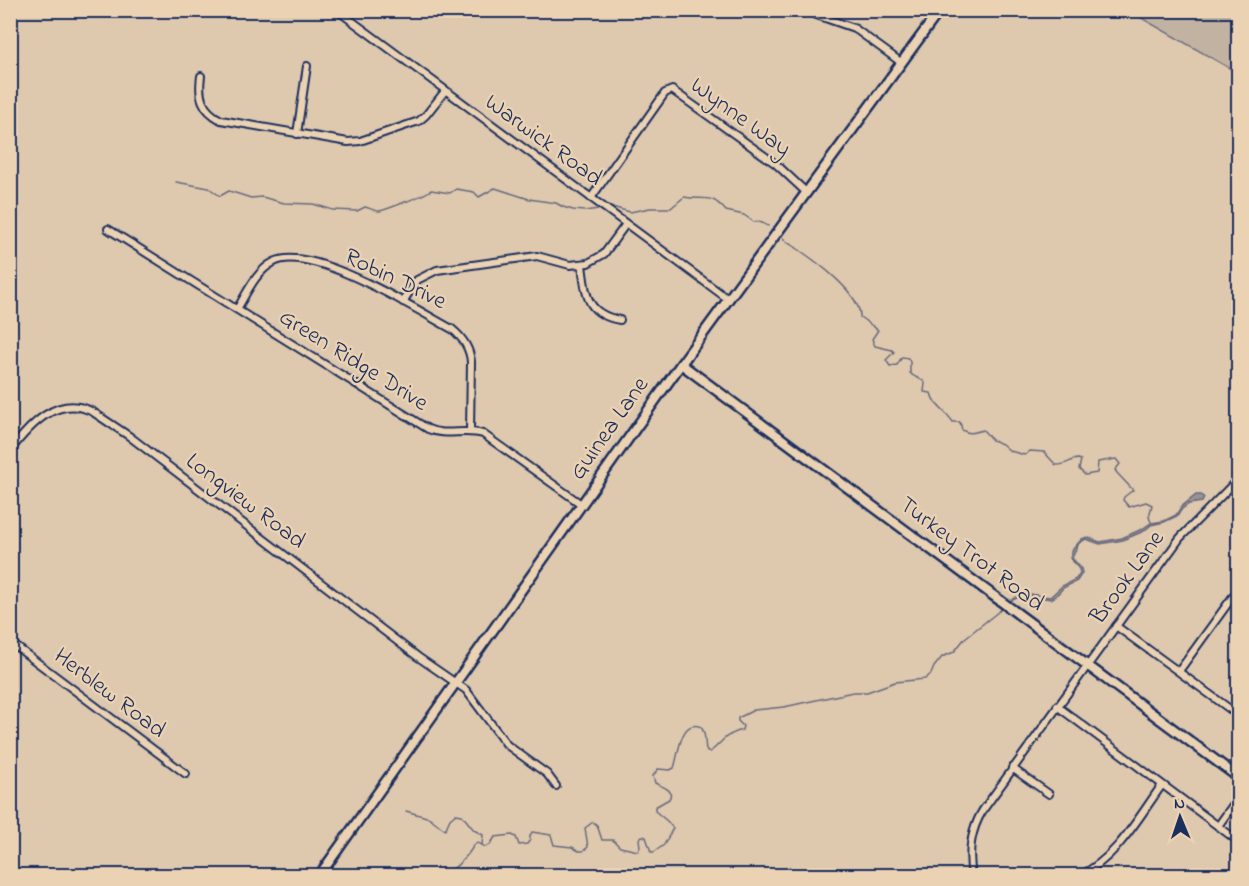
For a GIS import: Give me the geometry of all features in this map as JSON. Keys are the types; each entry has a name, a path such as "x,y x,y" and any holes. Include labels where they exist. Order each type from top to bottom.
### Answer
{"street":[{"name":"Warwick Road","path":"337,10 728,299"},
{"path":"802,10 854,28 902,63"},
{"name":"Guinea Lane","path":"320,876 681,364 940,10"},
{"path":"297,134 307,66"},
{"path":"201,76 200,96 204,107 214,116 225,121 348,142 360,141 419,121 426,116 445,91"},
{"name":"Wynne Way","path":"591,198 665,93 672,90 776,164 807,193"},
{"path":"403,302 417,280 437,270 537,256 570,265 582,265 604,254 626,224"},
{"name":"Green Ridge Drive","path":"108,228 428,429 444,434 470,431 483,434 581,504"},
{"name":"Robin Drive","path":"237,309 260,273 273,262 288,258 302,259 360,278 452,329 466,344 471,362 470,431"},
{"path":"582,265 586,292 592,307 606,317 620,320"},
{"name":"Turkey Trot Road","path":"681,364 1239,777"},
{"name":"Longview Road","path":"10,451 27,430 48,413 70,407 87,409 129,436 427,664 471,695 507,745 547,774 556,786"},
{"name":"Brook Lane","path":"972,876 969,851 975,826 983,810 1185,532 1239,479"},
{"path":"1179,671 1234,595"},
{"path":"1116,626 1239,715"},
{"name":"Herblew Road","path":"10,642 186,774"},
{"path":"1057,706 1239,841"},
{"path":"1012,768 1049,794"},
{"path":"1079,876 1109,856 1162,785"},
{"path":"1218,826 1239,798"}],"shaded area":[{"path":"1129,11 1238,11 1238,73"},
{"path":"1196,495 1204,498 1202,502 1189,504 1177,516 1164,522 1151,525 1144,531 1123,540 1100,544 1086,539 1079,543 1072,558 1081,568 1082,573 1077,581 1063,588 1051,599 1024,595 1010,601 1023,593 1050,597 1062,586 1076,579 1080,573 1079,569 1070,558 1073,549 1082,539 1087,537 1100,542 1122,538 1151,523 1164,521 1176,515 1181,507"}],"waterway":[{"path":"176,182 209,188 220,196 229,191 251,198 262,197 284,203 313,204 333,210 357,211 365,207 379,211 431,190 450,193 456,189 474,192 479,197 495,188 529,199 556,203 573,210 598,209 606,212"},
{"path":"612,207 630,212 650,208 671,208 684,197 707,198 716,201 726,211 744,215 754,222 768,226"},
{"path":"783,238 826,270 846,289 853,298 860,317 878,330 872,339 875,346 894,352 886,360 890,366 897,365 902,357 908,358 910,373 925,383 924,392 931,393 953,422 960,422 962,430 970,433 983,430 992,440 1002,444 1010,451 1025,455 1030,451 1044,452 1056,465 1076,459 1081,460 1079,469 1085,475 1097,473 1098,462 1116,459 1120,464 1115,470 1133,490 1123,500 1129,507 1146,502 1152,505 1149,517 1151,522"},
{"path":"406,811 430,818 445,830 450,819 456,814 462,815 474,830 483,835 482,845 485,847 490,845 495,837 512,835 516,837 519,845 527,844 532,832 551,835 554,845 583,851 588,847 585,828 593,822 597,825 602,840 613,840 620,847 638,851 639,839 642,836 646,837 651,852 654,852 664,845 673,828 655,811 655,807 669,799 670,793 655,783 653,776 658,769 674,768 682,739 689,728 701,727 707,752 710,752 727,737 742,730 743,726 738,718 754,710 784,707 853,692 867,692 895,682 925,679 942,657 954,652 965,638 1003,608"},
{"path":"438,876 458,865 477,843 482,845"}]}
